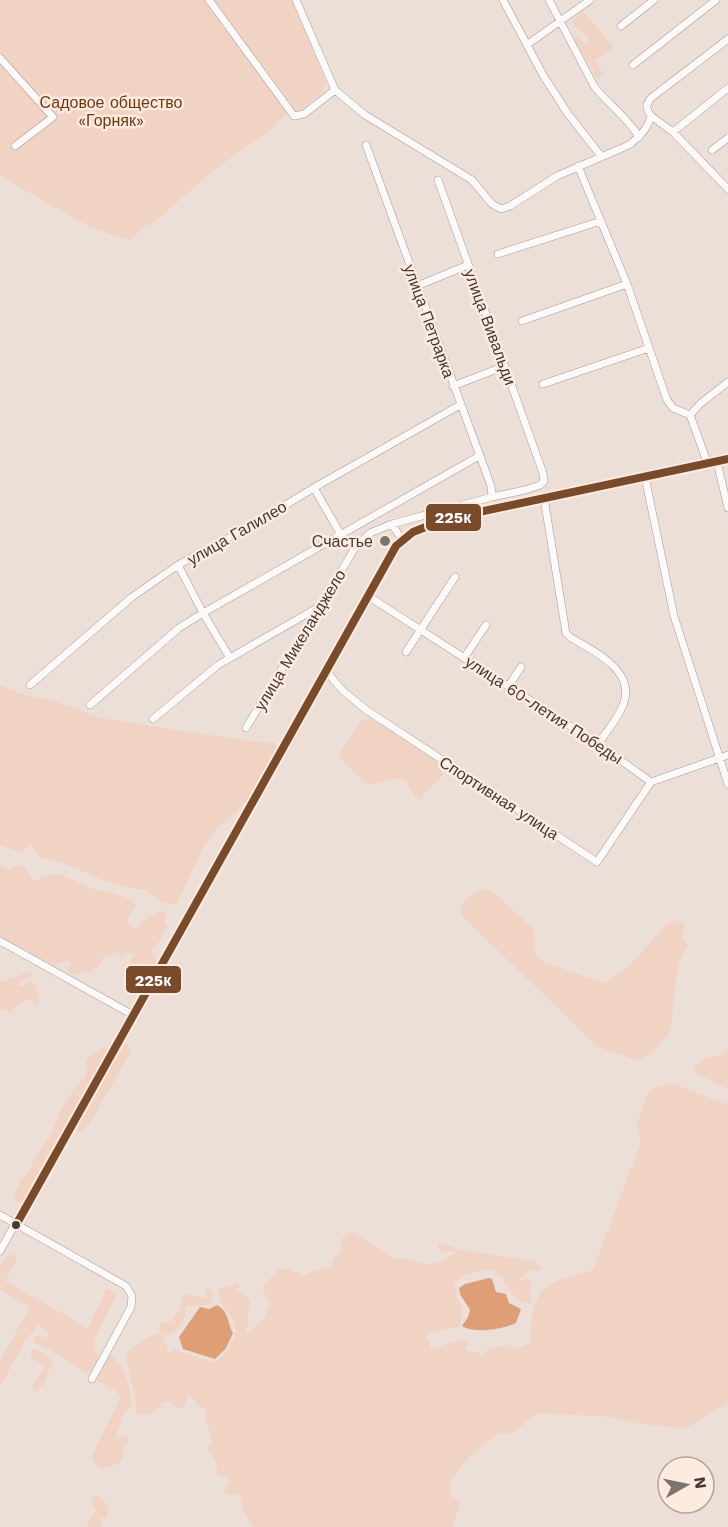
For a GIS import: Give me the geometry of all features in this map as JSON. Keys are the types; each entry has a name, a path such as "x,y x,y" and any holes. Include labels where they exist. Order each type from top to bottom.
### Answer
{"street":[{"path":"209,0 294,116 304,114 334,90"},
{"path":"296,0 334,90 365,115 472,180 497,208 510,206 557,176 601,156 618,151 639,137 649,124 651,116"},
{"path":"503,0 543,75 568,114 601,156"},
{"path":"549,0 594,86 620,111 639,137"},
{"path":"528,44 590,0"},
{"path":"621,26 654,0"},
{"path":"633,65 716,0"},
{"path":"728,39 646,104 646,109 651,116 673,132 728,189"},
{"path":"0,58 53,117 15,146"},
{"path":"673,132 728,88"},
{"path":"712,150 728,138"},
{"name":"улица Петрарка","path":"366,145 491,486 492,497"},
{"path":"578,166 627,284 667,400 673,408 690,414"},
{"name":"улица Вивальди","path":"438,180 543,472"},
{"path":"498,254 601,220"},
{"path":"417,286 468,265"},
{"path":"522,321 627,284"},
{"path":"543,384 650,348"},
{"path":"453,386 504,366"},
{"path":"690,414 728,382"},
{"name":"улица Галилео","path":"30,685 132,597 178,566 460,405"},
{"path":"690,414 708,464"},
{"path":"90,705 179,628 479,456"},
{"path":"0,1251 368,596 402,540 424,527 446,519 728,459"},
{"path":"717,462 728,508"},
{"name":"улица Микеланджело","path":"246,728 355,548 370,533 392,524 525,490 544,481 543,472"},
{"path":"645,477 674,616 728,784"},
{"path":"314,488 341,536 355,548"},
{"path":"544,498 566,633 612,663 620,672 626,690 623,706 597,744"},
{"path":"392,524 402,540"},
{"path":"178,566 230,658"},
{"path":"406,652 455,577"},
{"name":"улица 60-летия Победы","path":"368,596 597,744 651,782"},
{"path":"153,719 218,665 320,606"},
{"path":"464,658 486,625"},
{"path":"508,687 521,667"},
{"name":"Спортивная улица","path":"327,672 342,690 365,709 597,862 651,782"},
{"path":"651,782 728,756"},
{"path":"0,941 133,1015"},
{"path":"0,1215 126,1286 132,1296 131,1307 92,1379"}],"green space":[{"name":"Садовое общество «Горняк»","path":"0,0 293,0 326,83 323,92 302,109 286,114 274,127 214,170 153,223 144,226 131,241 90,227 0,176"},
{"path":"583,11 614,48 595,60 603,73 597,79 573,38 579,37 586,45 590,41 574,26 573,20"},
{"path":"0,685 24,695 55,701 100,718 249,741 276,743 278,749 250,798 215,830 201,851 177,904 163,902 144,889 122,886 69,865 42,858 30,844 21,853 0,845"},
{"path":"371,719 413,743 441,767 443,774 420,799 415,796 405,780 392,778 372,785 366,783 340,758 340,753 360,722"},
{"path":"0,865 9,870 16,865 25,867 33,880 59,874 98,891 109,891 133,901 136,906 128,917 128,923 134,930 141,922 160,910 166,913 164,923 168,926 161,933 161,940 151,949 157,962 157,969 152,972 145,966 138,965 135,973 132,971 130,962 134,953 127,954 120,960 121,954 116,951 111,956 103,956 102,964 90,972 83,971 79,976 67,972 71,963 69,960 54,965 0,937"},
{"path":"484,889 491,890 534,929 535,954 544,962 603,983 623,971 638,957 667,923 679,920 684,924 682,939 688,945 679,964 675,983 671,1031 653,1051 639,1061 598,1047 462,916 461,905 474,893"},
{"path":"28,972 33,974 19,983 19,986 30,982 35,984 40,997 38,1004 28,999 14,1007 13,1011 6,1009 0,1012 0,983"},
{"path":"126,1041 131,1051 93,1118 87,1127 79,1132 76,1129 80,1119"},
{"path":"104,1046 109,1051 24,1203 15,1202 14,1197 21,1180 30,1171 60,1111 76,1086 85,1077 89,1056"},
{"path":"728,1051 728,1089 695,1073 694,1068 707,1058"},
{"path":"672,1083 728,1105 728,1403 686,1428 640,1424 612,1417 537,1413 512,1434 497,1434 469,1457 452,1479 449,1493 460,1503 452,1527 253,1527 243,1510 238,1495 226,1494 224,1490 229,1482 228,1478 217,1475 218,1465 206,1449 213,1442 206,1420 206,1409 202,1409 189,1394 184,1406 178,1409 168,1401 162,1403 152,1414 137,1414 126,1358 128,1351 143,1340 160,1333 164,1336 163,1340 168,1352 175,1349 203,1360 206,1359 213,1364 226,1353 235,1333 233,1321 219,1296 219,1289 237,1283 240,1288 234,1291 242,1293 251,1301 248,1306 250,1310 245,1332 247,1334 264,1319 271,1303 262,1289 277,1270 291,1269 300,1276 330,1268 334,1258 342,1249 341,1239 350,1233 354,1233 399,1260 406,1258 426,1264 443,1260 456,1253 453,1251 443,1253 437,1245 443,1243 460,1250 535,1261 541,1268 540,1271 527,1270 525,1275 518,1279 531,1280 531,1290 528,1292 532,1298 530,1303 520,1302 503,1282 506,1278 496,1274 495,1271 472,1273 462,1277 454,1285 457,1298 463,1308 460,1326 430,1333 425,1338 434,1349 451,1342 465,1340 468,1343 465,1349 473,1353 476,1351 481,1355 487,1350 509,1344 515,1350 530,1343 533,1312 543,1290 559,1281 593,1270 641,1142 637,1123 650,1089"},
{"path":"8,1254 17,1260 5,1281 88,1328 106,1290 110,1289 116,1296 94,1343 96,1344 94,1350 100,1357 87,1373 33,1342 40,1335 44,1338 48,1336 48,1332 38,1325 25,1341 0,1387 0,1361 30,1307 0,1290 0,1267"},
{"path":"206,1289 215,1294 211,1298 212,1303 186,1307 185,1317 179,1328 167,1336 160,1331 161,1323 172,1321 180,1309 183,1296 192,1294 191,1297 206,1297"},
{"path":"32,1348 53,1361 43,1385 34,1391 32,1386 46,1366 31,1358"},
{"path":"111,1355 124,1372 131,1401 131,1407 124,1413 115,1439 125,1435 129,1438 129,1443 123,1446 123,1459 117,1464 101,1469 93,1461 92,1456 121,1397 116,1391 98,1381 101,1366"},
{"path":"94,1495 99,1496 109,1509 106,1518 99,1518 102,1527 86,1527 96,1510 91,1502"}],"shaded area":[{"path":"492,1279 496,1292 506,1294 509,1303 521,1309 516,1323 489,1330 474,1330 462,1326 470,1310 459,1288 465,1284"},
{"path":"217,1305 226,1315 233,1333 226,1348 215,1359 183,1349 179,1337 200,1307 209,1309"}],"transit line":[{"name":"225к","path":"16,1225 396,546 413,532 446,519 728,459"}],"place":[{"name":"Счастье","path":"385,541"}]}
